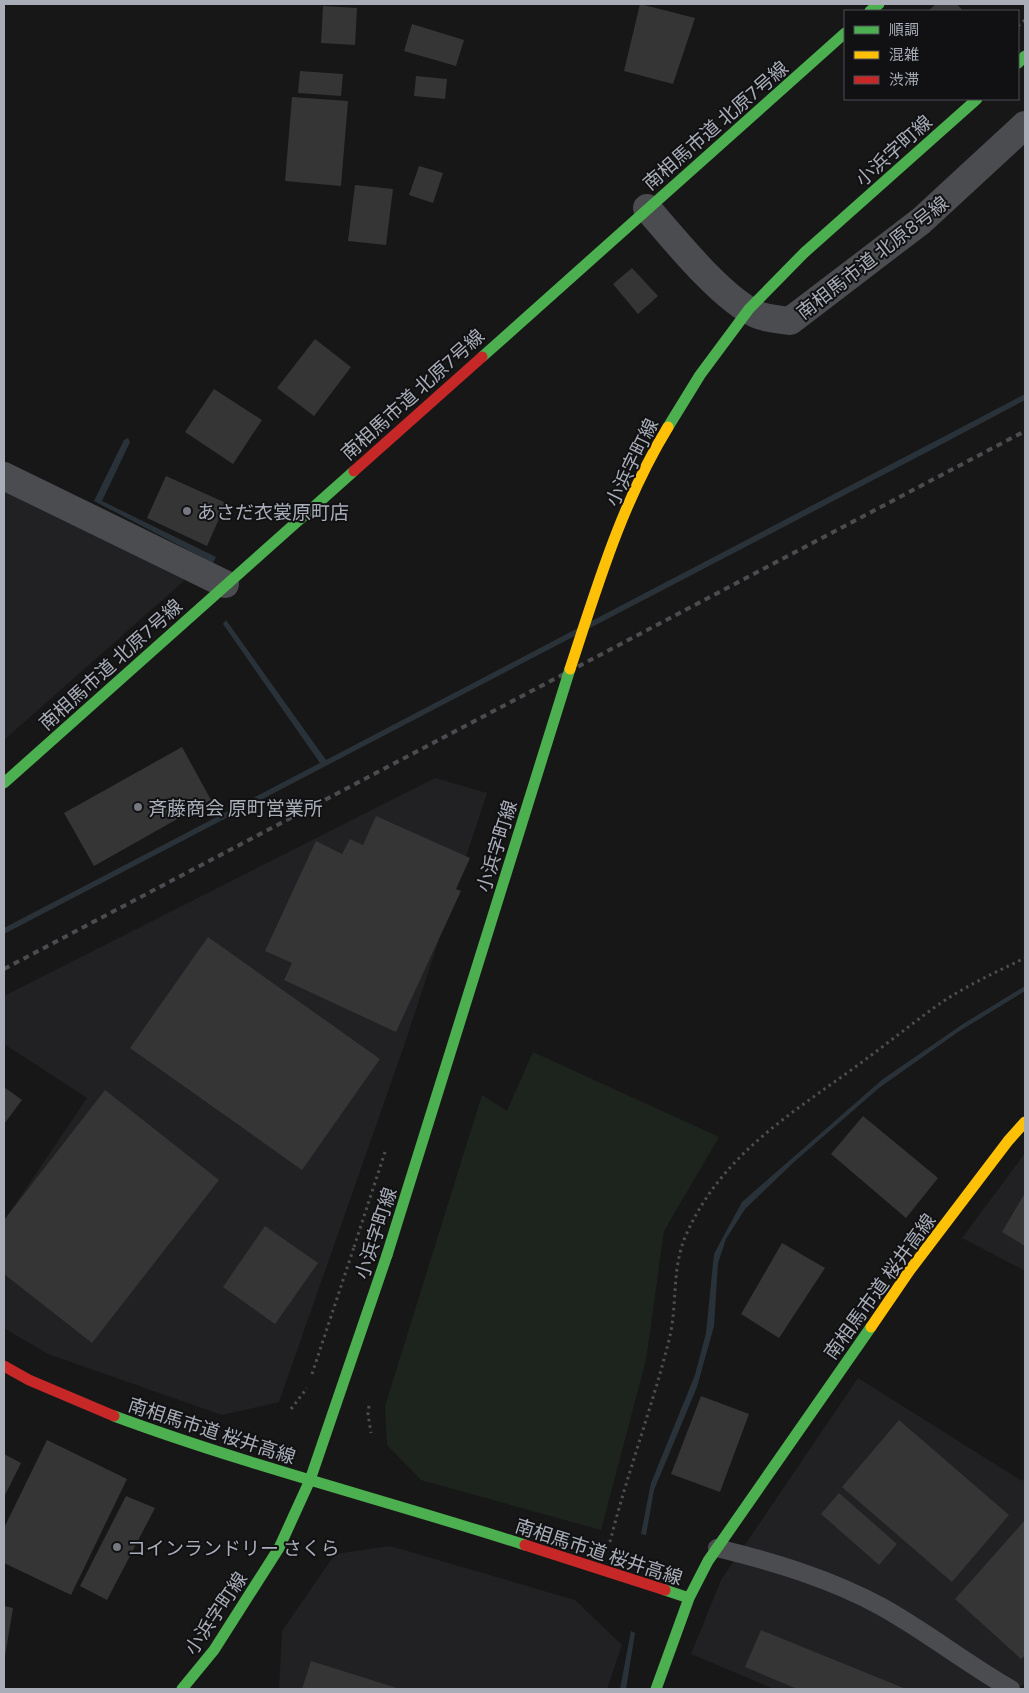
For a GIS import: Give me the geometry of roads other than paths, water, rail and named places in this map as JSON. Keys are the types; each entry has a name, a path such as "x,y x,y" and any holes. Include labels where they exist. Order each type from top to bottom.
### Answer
{"street":[{"name":"南相馬市道 北原7号線","path":"4,783 844,34"},
{"name":"小浜字町線","path":"182,1689 214,1650 280,1548 310,1480 387,1255 597,586 621,522 657,444 700,376 748,309 805,252 976,100"},
{"name":"南相馬市道 北原8号線","path":"647,208 724,291 740,305 758,315 790,321 921,221 1025,125"},
{"path":"4,476 225,584"},
{"name":"南相馬市道 桜井高線","path":"4,1366 29,1380 134,1425 310,1480 388,1502 689,1598 717,1548 910,1270 1008,1140 1025,1122"},
{"path":"656,1689 689,1598"}],"lane":[{"path":"717,1548 815,1577 852,1592 883,1607 1011,1689"}],"railway":[{"path":"4,969 1025,431"}],"place":[{"name":"あさだ衣裳原町店","path":"187,511"},
{"name":"斉藤商会 原町営業所","path":"138,807"},
{"name":"コインランドリー さくら","path":"117,1547"}]}
